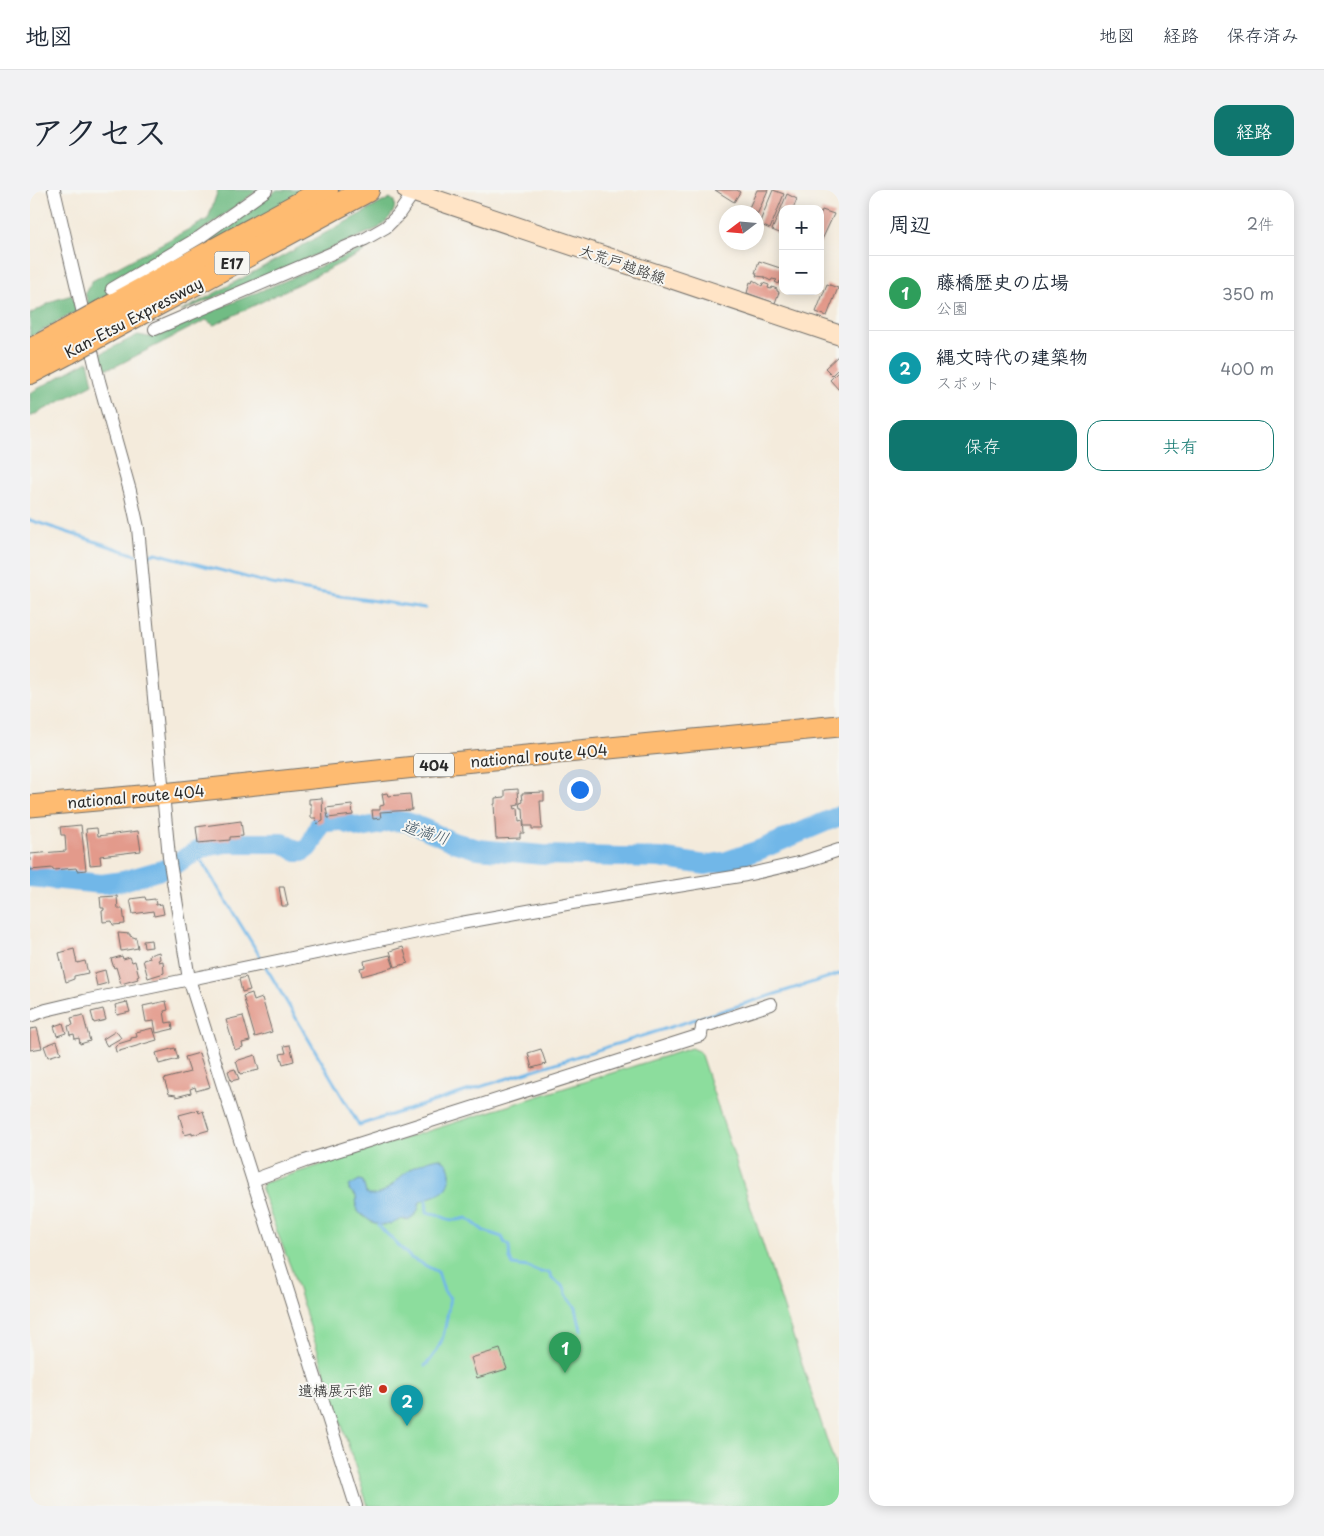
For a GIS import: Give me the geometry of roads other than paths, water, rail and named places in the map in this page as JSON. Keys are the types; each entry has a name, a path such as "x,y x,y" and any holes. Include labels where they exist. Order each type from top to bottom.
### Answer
{"highway":[{"name":"Kan-Etsu Expressway","path":"105,321 326,190"},
{"name":"Kan-Etsu Expressway","path":"30,372 66,342 361,193"},
{"name":"Kan-Etsu Expressway","path":"30,351 66,342"},
{"name":"national route 404","path":"30,806 839,726"}],"main road":[{"name":"大荒戸越路線","path":"411,191 839,335"}],"street":[{"path":"54,190 99,381 130,491 138,528 169,857 189,979 356,1506"},
{"path":"112,289 200,237 266,190"},
{"path":"155,329 365,240 386,227 398,215 411,191"},
{"path":"30,1016 84,1001 499,916 746,875 803,862 839,850"},
{"path":"253,1180 305,1161 701,1035 702,1027 771,1004"}],"water":[{"path":"439,1158 443,1160 450,1172 448,1186 441,1193 420,1202 417,1212 408,1220 382,1225 365,1218 357,1211 356,1196 349,1190 349,1186 359,1180 363,1181 366,1193 375,1195 390,1187 412,1168 423,1162"}],"waterway":[{"path":"30,520 136,555"},
{"path":"145,557 156,553 272,584 425,608"},
{"name":"道満川","path":"30,877 102,884 123,881 168,868 204,847 226,843 283,843 297,852 302,852 310,846 320,824 339,821 361,828 385,822 407,822 453,842 478,849 543,855 660,858 706,865 727,861 759,850 839,816"},
{"path":"196,852 263,961"},
{"path":"266,967 359,1125 839,974"},
{"path":"426,1198 427,1212 452,1220 467,1218 484,1231 502,1237 509,1246 510,1259 513,1265 528,1267 540,1272 549,1272 554,1280 564,1287 566,1295 576,1308 581,1330"},
{"path":"378,1225 411,1258 438,1272 444,1291 450,1298 444,1335 437,1350 425,1366"}],"place":[{"name":"藤橋歴史の広場","path":"565,1373"},
{"name":"遺構展示館","path":"383,1389"},
{"name":"縄文時代の建築物","path":"407,1426"}]}
